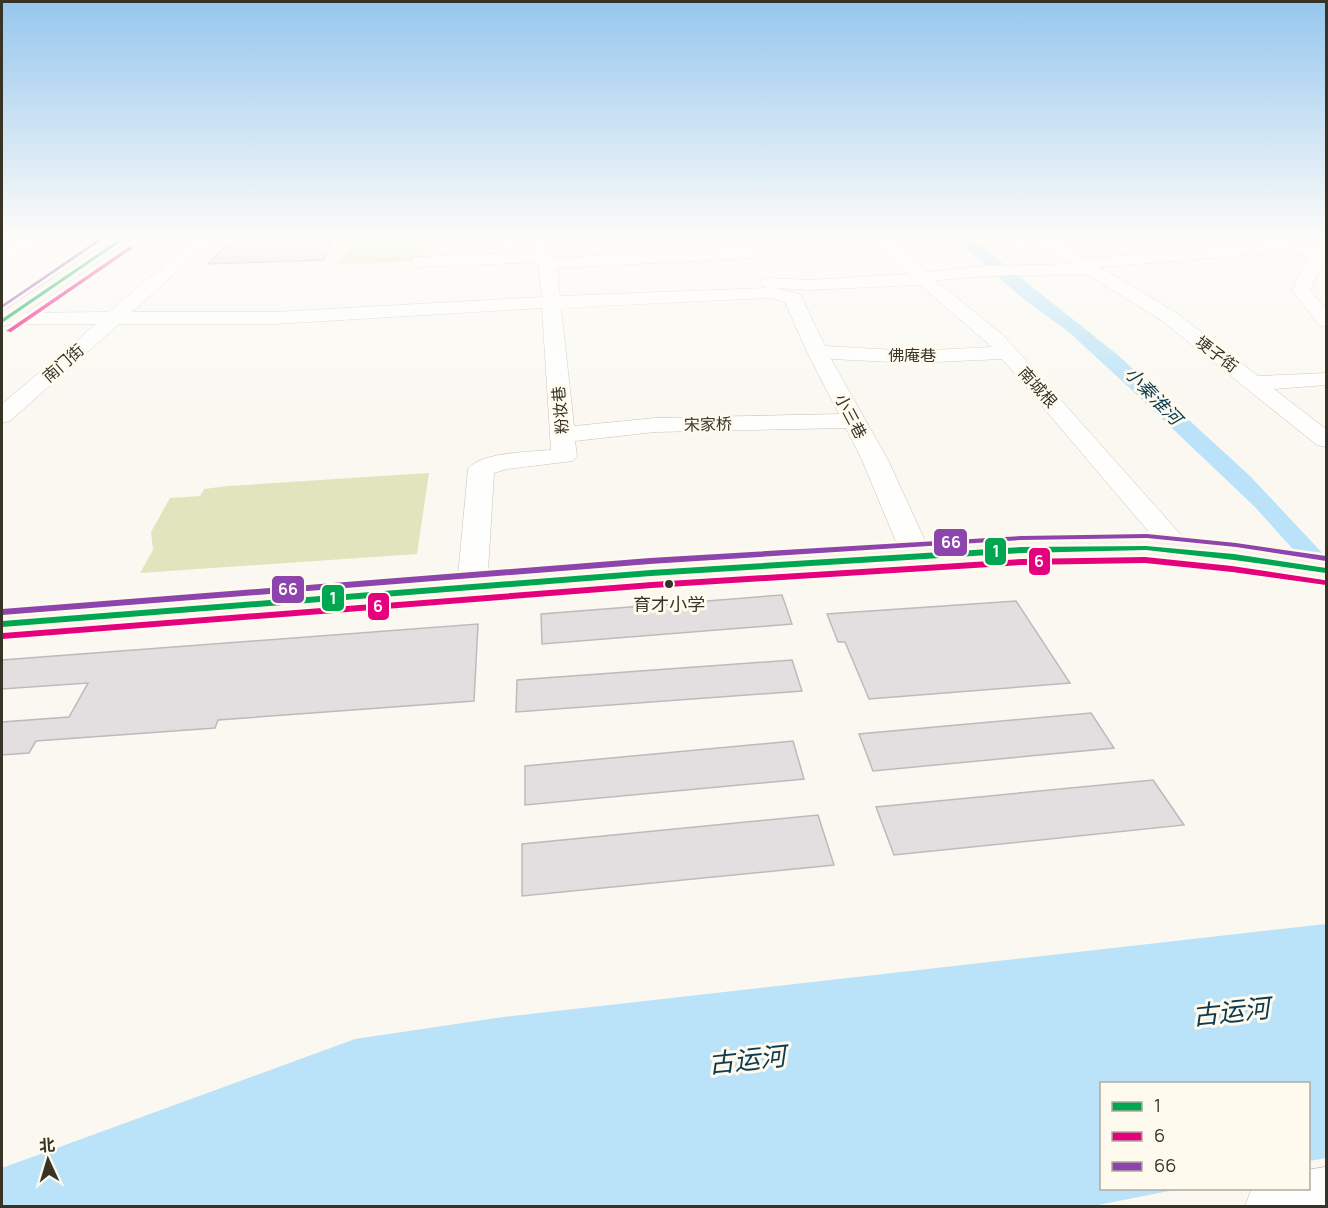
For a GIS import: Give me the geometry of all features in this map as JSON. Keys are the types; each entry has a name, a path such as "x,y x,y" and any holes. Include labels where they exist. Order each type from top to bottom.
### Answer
{"main road":[{"path":"3,317 35,294"},
{"path":"3,317 38,294"},
{"path":"2,624 651,573 1045,549 1146,548 1180,551 1321,576"},
{"path":"2,636 1029,561 1144,562 1321,576"}],"street":[{"name":"南门街","path":"2,416 141,294"},
{"name":"粉妆巷","path":"472,587 481,470 504,462 564,456 550,294"},
{"path":"3,317 275,318 669,294"},
{"name":"小三巷","path":"783,294 792,298 817,352 874,460 917,556"},
{"name":"南城根","path":"942,294 996,339 1180,551"},
{"name":"埂子街","path":"1132,294 1168,316 1326,440"},
{"path":"1305,294 1326,321"},
{"name":"佛庵巷","path":"817,352 913,357 1007,352"},
{"path":"1256,383 1326,379"},
{"name":"宋家桥","path":"562,435 655,425 854,421"},
{"path":"1273,1206 1326,1195"}],"green space":[{"path":"429,473 417,554 140,573 153,550 151,532 170,498 200,496 204,489 228,486"}],"water":[{"name":"小秦淮河","path":"1018,294 1042,294 1119,356 1250,476 1326,557 1326,586 1255,507 1136,394 1070,333"},
{"name":"古运河","path":"1326,924 1326,1158 1310,1161 1310,1082 1100,1082 1100,1190 1174,1190 1093,1206 2,1206 2,1168 355,1039 503,1017"}],"building":[{"path":"782,595 792,624 542,644 541,614"},
{"path":"1016,601 1070,683 869,699 845,642 838,642 827,614"},
{"path":"478,624 474,701 218,720 215,728 36,741 29,753 2,755 2,722 69,717 88,683 2,689 2,660"},
{"path":"792,660 802,691 516,712 517,680"},
{"path":"1091,713 1114,748 873,771 859,734"},
{"path":"793,741 804,779 525,805 525,766"},
{"path":"1153,780 1184,825 894,855 876,807"},
{"path":"818,815 834,865 522,896 522,844"}],"transit line":[{"name":"66","path":"2,307 20,294"},
{"name":"1","path":"2,321 41,294"},
{"name":"6","path":"9,331 63,294"},
{"name":"66","path":"2,612 650,561 1021,538 1147,536 1236,545 1326,559"},
{"name":"1","path":"2,624 651,573 1022,550 1146,548 1234,557 1326,571"},
{"name":"6","path":"3,636 652,585 1022,562 1145,560 1232,569 1324,583"}],"place":[{"name":"育才小学","path":"669,584"}]}
